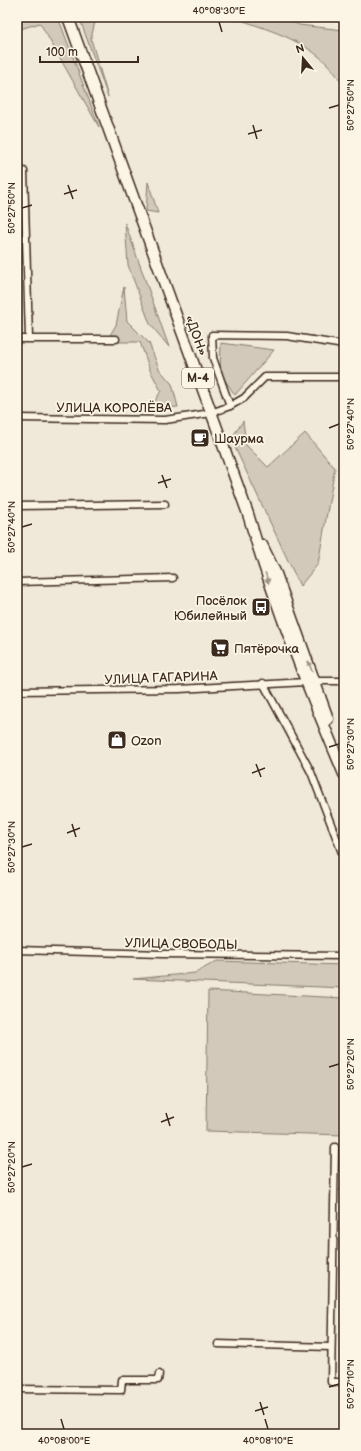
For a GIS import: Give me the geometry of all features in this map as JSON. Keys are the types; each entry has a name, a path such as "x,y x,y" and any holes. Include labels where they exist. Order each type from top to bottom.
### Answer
{"main road":[{"name":"«ДОН»","path":"68,17 248,514 276,574 310,682"},
{"path":"310,682 344,770"},
{"path":"310,682 344,774"}],"street":[{"path":"24,171 29,338"},
{"path":"230,406 213,358 212,335 287,336 344,345"},
{"path":"17,339 116,339"},
{"name":"УЛИЦА КОРОЛЁВА","path":"17,418 165,420 211,414 230,406 244,398 265,377 344,377"},
{"path":"17,506 165,504"},
{"path":"17,582 173,578"},
{"name":"УЛИЦА ГАГАРИНА","path":"17,691 180,689 263,683 344,681"},
{"path":"263,683 311,772 344,858"},
{"name":"УЛИЦА СВОБОДЫ","path":"17,950 162,954 344,956"},
{"path":"335,1147 331,1382 344,1382"},
{"path":"218,1344 332,1347"},
{"path":"17,1389 121,1390 122,1380 158,1380 158,1374"}],"shaded area":[{"path":"17,17 58,17 99,127 40,23 17,30"},
{"path":"79,17 96,17 91,39 108,97"},
{"path":"232,17 283,17 299,25 344,30 344,86 329,66 308,49 284,36"},
{"path":"148,182 158,213 146,211"},
{"path":"125,223 169,347 150,324 128,265"},
{"path":"124,287 127,321 149,343 159,369 172,384 178,407 150,409 161,391 150,370 140,342 106,342 116,325"},
{"path":"221,343 274,350 235,395 220,373"},
{"path":"243,421 246,445 268,467 305,433 335,468 318,564 300,586 231,439"},
{"path":"217,961 344,965 344,988 133,979 195,973"},
{"path":"208,991 344,998 344,1135 206,1131"}],"place":[{"name":"Шаурма","path":"200,438"},
{"name":"Посёлок Юбилейный","path":"261,607"},
{"name":"Пятёрочка","path":"220,648"},
{"name":"Ozon","path":"117,740"}]}
